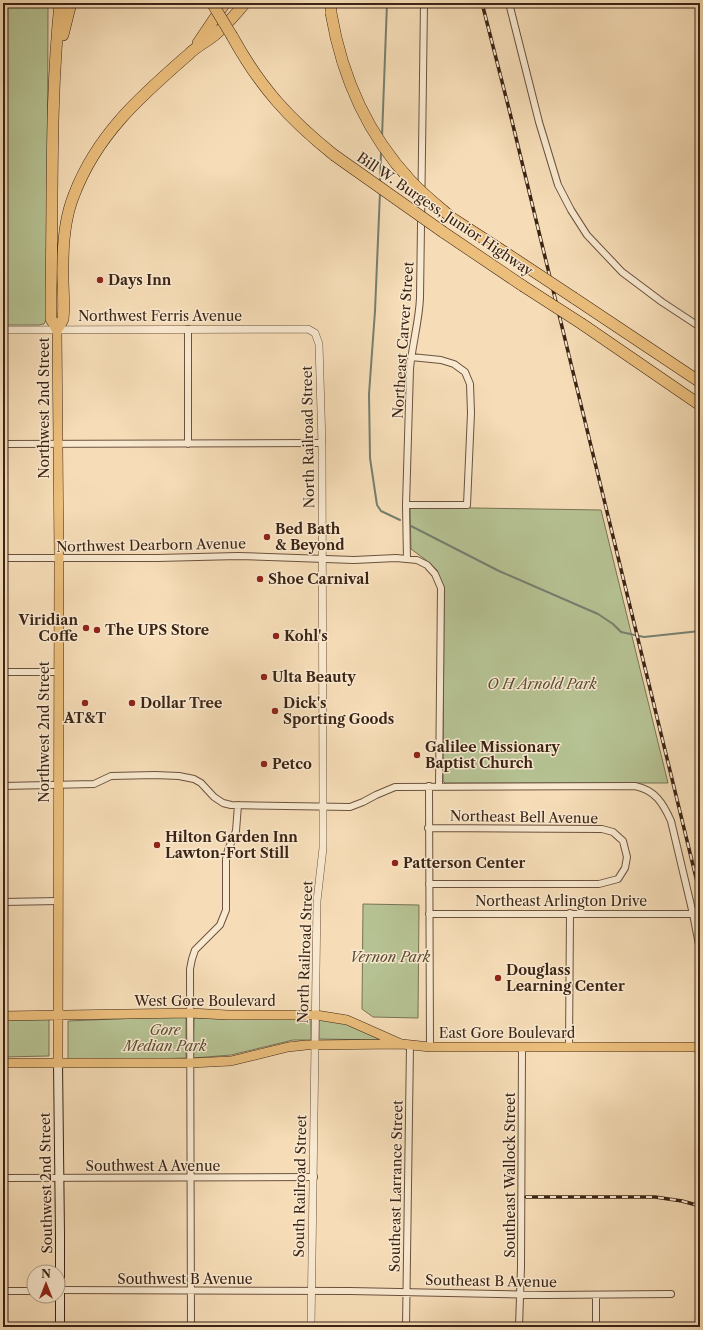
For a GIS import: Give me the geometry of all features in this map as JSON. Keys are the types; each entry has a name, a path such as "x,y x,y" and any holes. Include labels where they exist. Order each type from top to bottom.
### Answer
{"highway":[{"path":"60,3 56,40 53,120 51,319 57,329 63,320 62,264 67,218 73,196 84,171 104,138 132,106 190,53 216,34 245,3"},
{"path":"55,76 61,40 71,3"},
{"path":"212,3 235,41"},
{"name":"Bill W. Burgess, Junior Highway","path":"217,3 235,41 251,69 271,96 292,119 334,156 443,232 582,324 700,405"},
{"path":"190,53 210,27 225,3"},
{"name":"Bill W. Burgess, Junior Highway","path":"331,8 336,42 355,97 369,123 395,163 411,181 428,198 452,218 700,382"}],"main road":[{"name":"Northwest 2nd Street","path":"57,329 58,1062"},
{"name":"West Gore Boulevard","path":"3,1016 190,1013 228,1015 316,1015 346,1020 406,1045"},
{"name":"East Gore Boulevard","path":"315,1045 406,1045 430,1047 522,1048 700,1047"},
{"path":"3,1062 190,1063 231,1061 288,1047 315,1045"},
{"name":"Southwest 2nd Street","path":"58,1062 59,1264"},
{"name":"Southwest 2nd Street","path":"59,1304 60,1327"}],"street":[{"name":"Northeast Carver Street","path":"407,559 406,505 411,357 419,317 420,298 424,3"},
{"path":"509,3 539,122 558,185 571,210 588,235 622,272 662,302 700,327"},
{"path":"188,329 188,444"},
{"name":"Northwest Ferris Avenue","path":"3,330 308,329 315,333"},
{"name":"North Railroad Street","path":"315,333 319,344 322,443 323,807 323,848 317,901 315,1045"},
{"path":"406,505 467,505 471,413 470,384 465,372 454,364 441,360 411,357"},
{"path":"3,444 322,443"},
{"name":"Northwest Dearborn Avenue","path":"3,558 238,556 354,560 396,558 416,560 427,565 435,574 441,588 439,786"},
{"path":"3,672 58,672"},
{"path":"3,786 94,784 111,776 120,775 179,776 194,779 223,803 238,805 323,807 350,807 395,787 636,786 645,788 660,800 671,821 700,950"},
{"path":"429,786 430,1047"},
{"path":"191,1327 190,969 195,950 220,925 226,910 226,860 228,850 236,831 238,805"},
{"name":"Northeast Bell Avenue","path":"428,828 602,829 613,832 623,841 626,857"},
{"name":"Northeast Arlington Drive","path":"429,884 599,884 618,879 624,868 626,857"},
{"path":"3,902 58,901"},
{"path":"570,913 570,1048"},
{"name":"Northeast Arlington Drive","path":"429,914 693,914"},
{"name":"South Railroad Street","path":"311,1327 315,1045"},
{"name":"Southeast Larrance Street","path":"406,1045 406,1327"},
{"name":"Southeast Wallock Street","path":"519,1327 522,1048"},
{"name":"Southwest A Avenue","path":"3,1178 314,1178"},
{"name":"Southwest B Avenue","path":"66,1290 311,1291"},
{"path":"3,1291 26,1291"},
{"name":"Southeast B Avenue","path":"311,1291 596,1295 671,1294"},
{"path":"596,1295 596,1327"}],"green space":[{"path":"3,3 48,3 47,318 44,324 39,325 3,325"},
{"name":"O H Arnold Park","path":"410,507 601,510 668,783 445,783 443,781 444,591 437,570 411,549"},
{"name":"Vernon Park","path":"363,904 419,905 418,1018 373,1017 362,1009"},
{"name":"Gore Median Park","path":"186,1016 186,1058 68,1061 68,1021"},
{"name":"Gore Median Park","path":"311,1017 311,1040 293,1040 231,1055 193,1058 194,1018"},
{"path":"319,1017 344,1022 379,1039 319,1039"},
{"path":"49,1019 49,1056 3,1057 3,1020"}],"waterway":[{"path":"382,137 387,3"},
{"path":"380,183 381,152"},
{"path":"380,192 375,311 369,394 370,458 377,505 381,511 400,520"},
{"path":"411,526 499,571 598,614 613,624 621,632 644,637 700,631"}],"railway":[{"path":"482,3 700,894"},
{"path":"526,1197 655,1197 682,1201 700,1206"}],"place":[{"name":"Days Inn","path":"100,280"},
{"name":"Bed Bath & Beyond","path":"267,537"},
{"name":"Shoe Carnival","path":"260,579"},
{"name":"Viridian Coffe","path":"86,628"},
{"name":"The UPS Store","path":"97,630"},
{"name":"Kohl's","path":"276,636"},
{"name":"Ulta Beauty","path":"264,677"},
{"name":"AT&T","path":"85,703"},
{"name":"Dollar Tree","path":"132,703"},
{"name":"Dick's Sporting Goods","path":"275,711"},
{"name":"Galilee Missionary Baptist Church","path":"417,755"},
{"name":"Petco","path":"264,764"},
{"name":"Hilton Garden Inn Lawton-Fort Still","path":"157,845"},
{"name":"Patterson Center","path":"395,863"},
{"name":"Douglass Learning Center","path":"498,978"}]}
